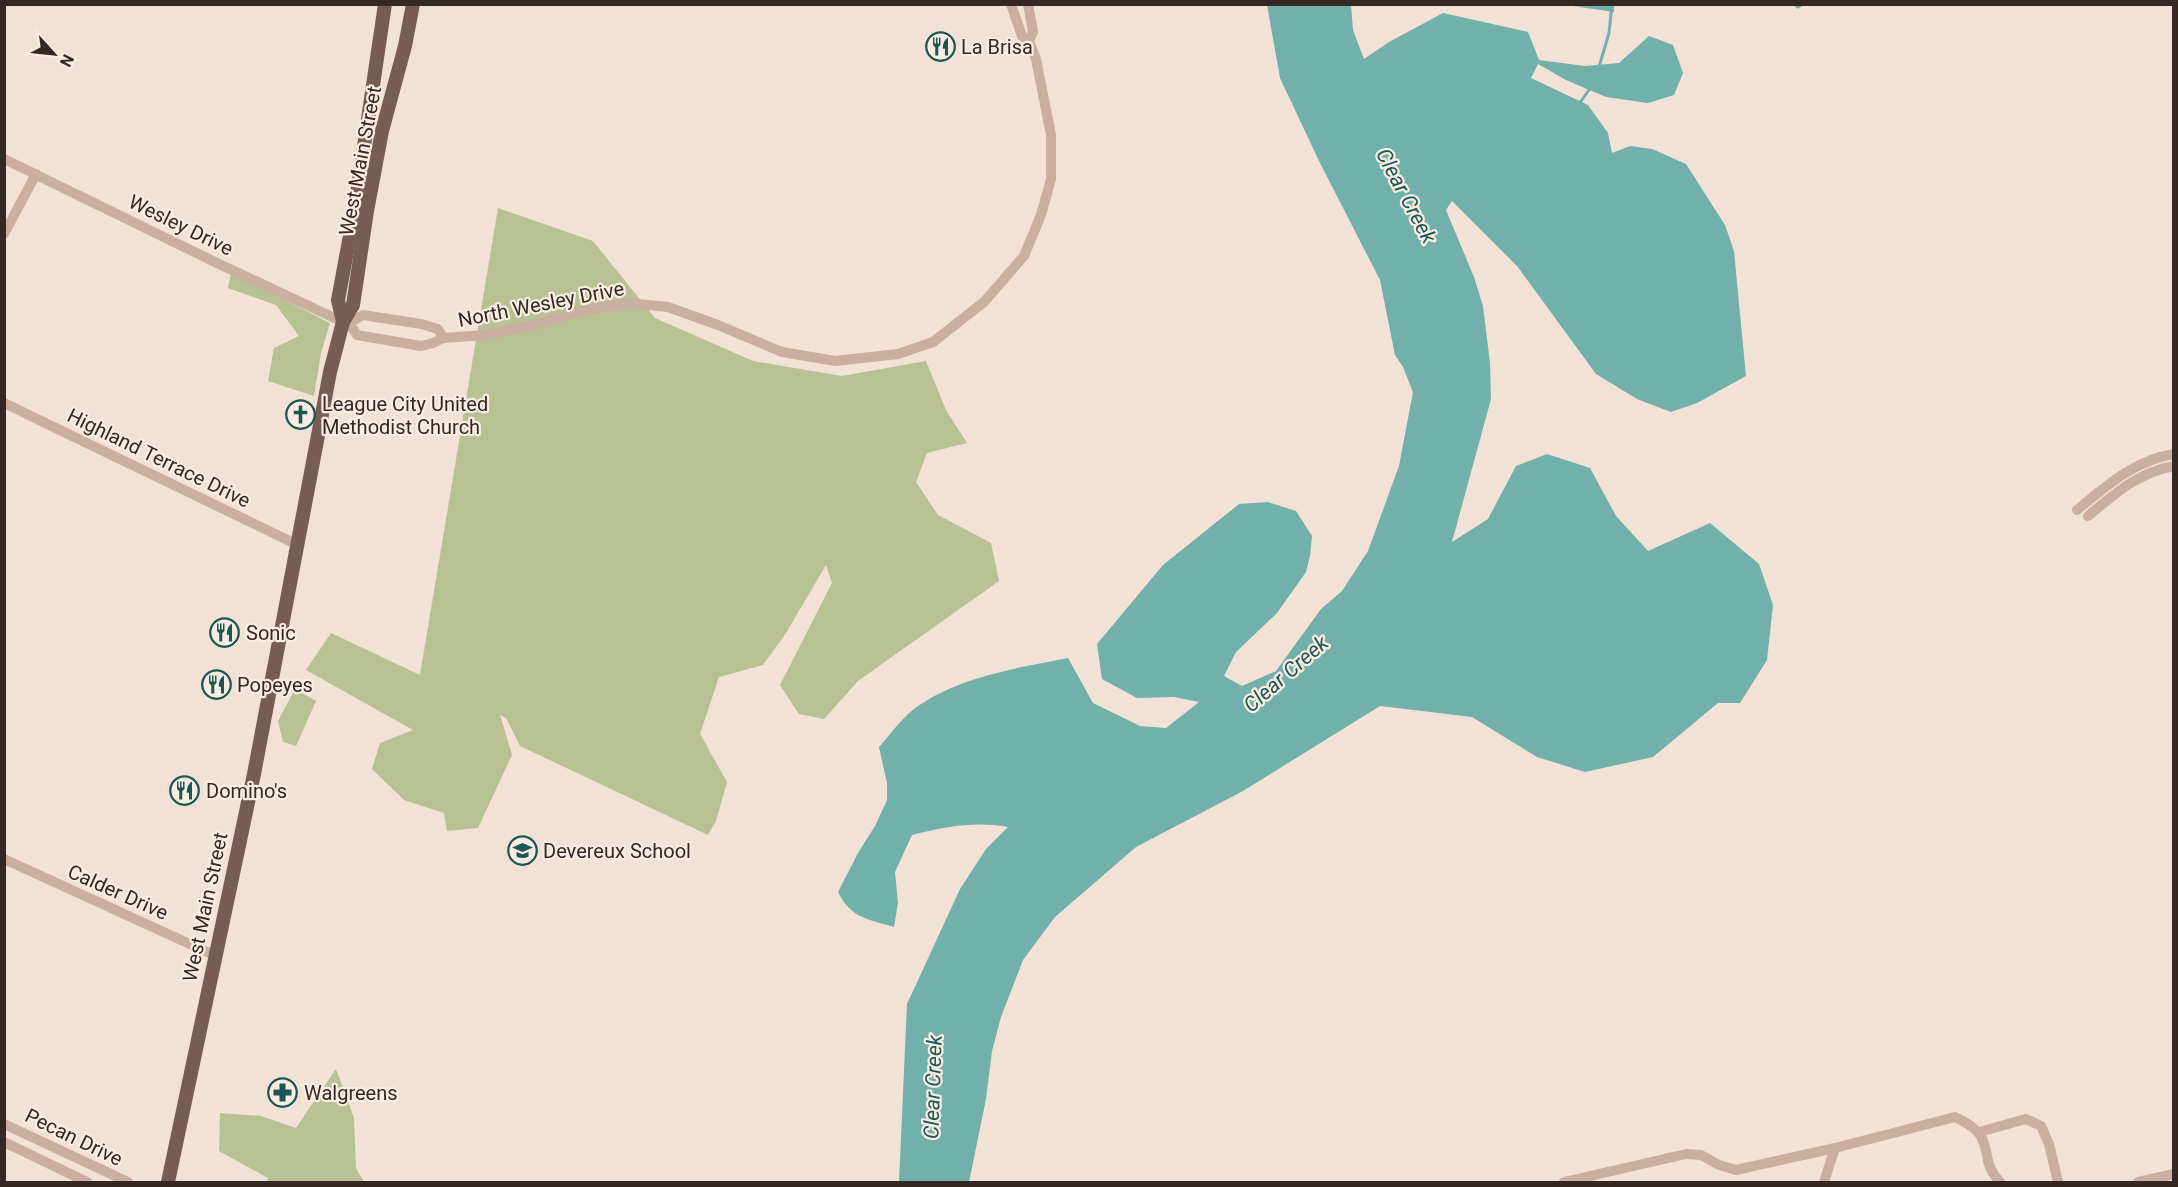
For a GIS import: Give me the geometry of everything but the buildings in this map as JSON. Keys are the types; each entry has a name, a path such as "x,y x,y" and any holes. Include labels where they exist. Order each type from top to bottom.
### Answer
{"main road":[{"name":"West Main Street","path":"346,323 338,300 354,214 385,4"},
{"name":"West Main Street","path":"168,1182 216,956 330,372 353,305 380,142 405,46 413,4"}],"street":[{"name":"North Wesley Drive","path":"443,338 438,328 363,315 346,323 357,335 421,346 433,344 443,338 486,335 538,324 582,311 628,303 668,307 782,352 836,361 898,354 933,342 984,302 1024,256 1041,215 1051,178 1051,135 1036,58 1029,41 1022,36 1011,4"},
{"name":"North Wesley Drive","path":"1028,4 1033,32 1029,41"},
{"name":"Wesley Drive","path":"4,159 346,323"},
{"path":"4,234 36,174"},
{"name":"Highland Terrace Drive","path":"4,403 298,545"},
{"path":"2077,510 2128,470 2174,454"},
{"path":"2088,516 2130,482 2159,469 2174,466"},
{"name":"Calder Drive","path":"4,859 216,956"},
{"path":"1564,1182 1686,1154 1701,1155 1719,1166 1736,1170 1955,1118 1979,1132 1986,1146 1991,1173 2000,1182"},
{"path":"1979,1132 2026,1119 2041,1126 2049,1144 2058,1182"},
{"name":"Pecan Drive","path":"4,1124 128,1182"},
{"name":"Pecan Drive","path":"4,1142 87,1182"},
{"path":"1824,1182 1834,1148"},
{"path":"2138,1182 2174,1174"}],"green space":[{"path":"498,208 593,241 655,318 753,361 842,376 926,361 946,410 967,443 927,453 916,482 938,515 991,543 999,581 858,681 824,719 799,714 780,685 832,583 826,565 786,633 763,665 719,677 700,734 727,782 716,821 708,835 520,746 506,718 500,715 512,755 478,828 447,831 444,813 404,800 372,769 380,743 413,730 306,670 331,633 420,675"},
{"path":"231,273 330,323 321,353 314,396 268,381 274,348 299,336 276,305 228,288"},
{"path":"295,689 316,701 296,746 283,742 278,721"},
{"path":"336,1069 354,1118 356,1168 364,1182 266,1182 268,1178 219,1151 220,1113 261,1116 296,1128"}],"water":[{"name":"Clear Creek","path":"1267,5 1351,5 1353,30 1364,59 1389,42 1443,13 1528,32 1539,60 1585,66 1619,63 1649,36 1673,45 1683,73 1674,95 1648,103 1606,97 1566,80 1538,64 1531,78 1588,105 1608,133 1612,153 1630,146 1652,149 1686,164 1725,225 1734,251 1746,376 1697,403 1671,412 1637,399 1596,374 1517,266 1452,201 1446,210 1474,277 1483,306 1490,363 1491,399 1452,542 1488,519 1516,466 1547,454 1590,468 1616,516 1648,551 1710,523 1759,564 1773,605 1767,660 1740,703 1718,703 1653,757 1585,772 1537,757 1472,717 1380,706 1243,791 1136,847 1055,917 1023,960 1001,1017 992,1051 986,1099 969,1182 899,1182 907,1004 960,889 986,849 1008,827 960,826 912,835 895,872 898,903 894,927 854,912 838,892 887,800 887,783 879,747 914,709 949,689 988,675 1068,658 1093,703 1140,726 1166,728 1199,702 1174,697 1137,698 1102,679 1097,644 1163,565 1239,504 1268,502 1296,511 1312,536 1306,572 1277,613 1236,652 1224,676 1242,686 1276,671 1321,609 1342,591 1368,551 1399,466 1413,392 1403,367 1395,355 1380,280 1319,161 1280,78"},
{"path":"1566,5 1614,5 1614,12"}],"waterway":[{"path":"1599,67 1609,33 1612,4"},
{"path":"1794,4 1798,7 1802,4"},
{"path":"1579,104 1591,87"}],"place":[{"name":"La Brisa","path":"940,47"},
{"name":"League City United Methodist Church","path":"301,415"},
{"name":"Sonic","path":"225,633"},
{"name":"Popeyes","path":"216,685"},
{"name":"Domino's","path":"185,791"},
{"name":"Devereux School","path":"522,851"},
{"name":"Walgreens","path":"283,1093"}]}
